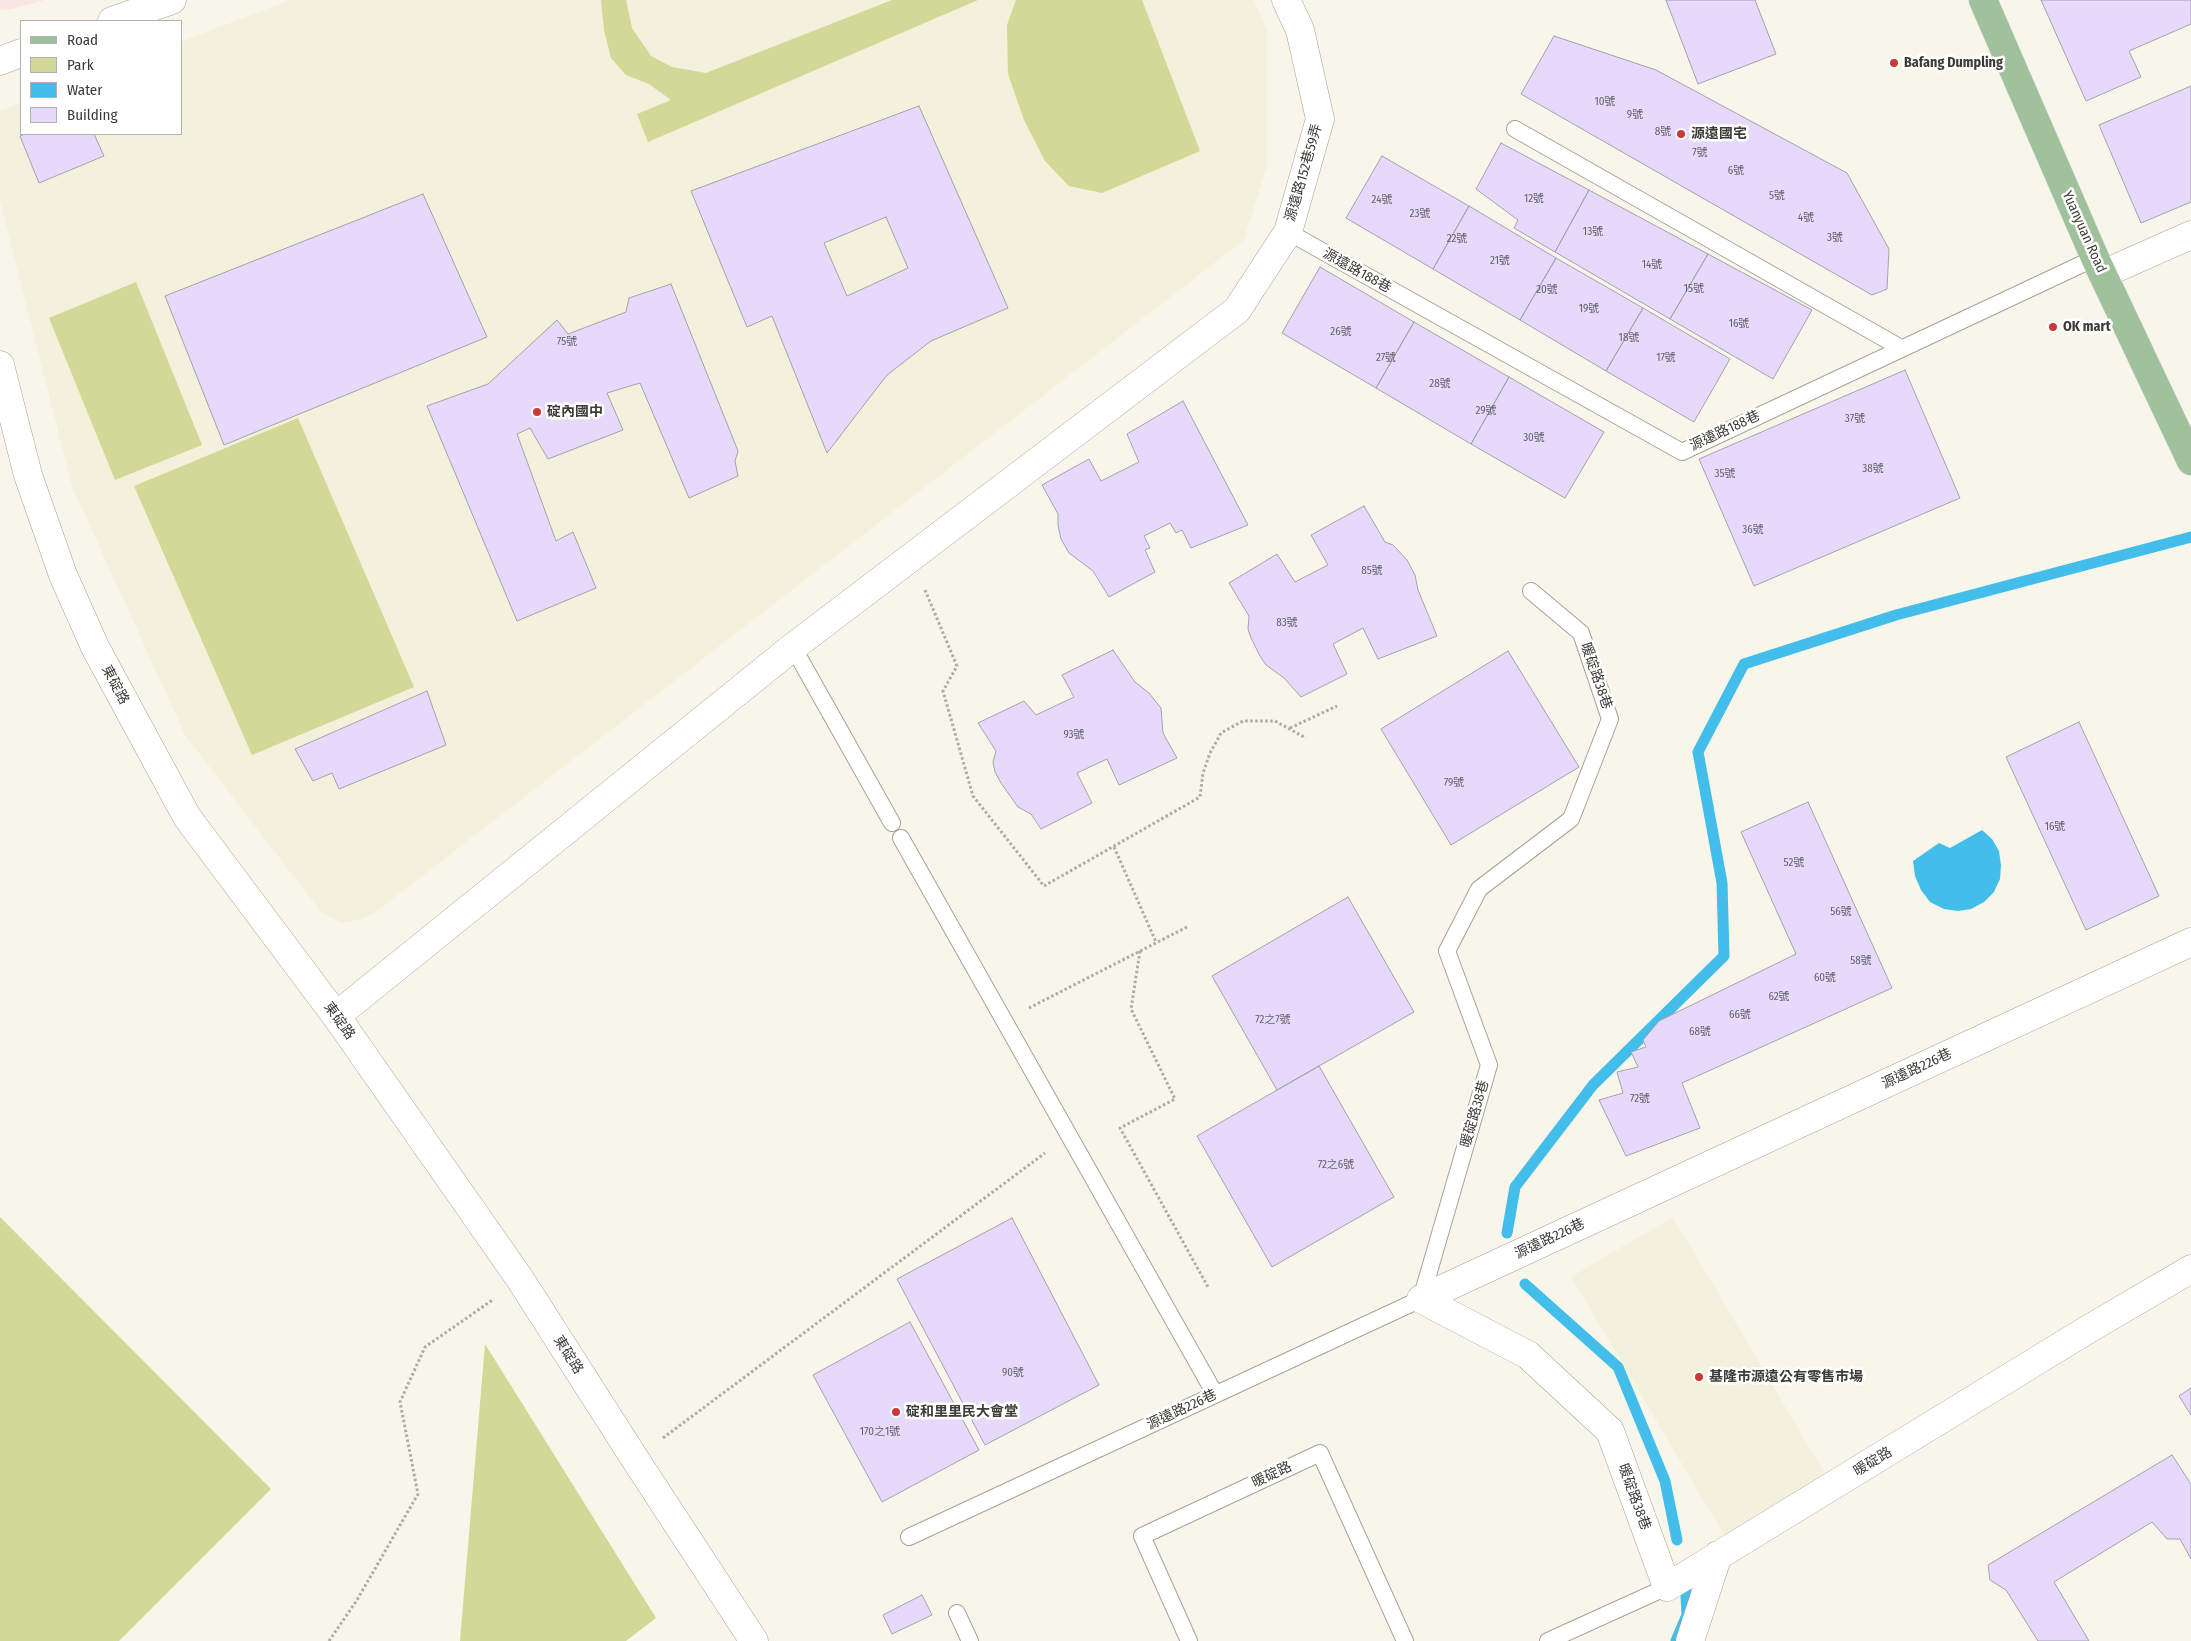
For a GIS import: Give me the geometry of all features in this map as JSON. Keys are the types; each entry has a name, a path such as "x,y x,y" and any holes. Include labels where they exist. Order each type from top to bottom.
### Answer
{"main road":[{"name":"Yuanyuan Road","path":"1983,0 2099,266 2191,461"}],"street":[{"path":"115,20 172,0"},
{"name":"源遠路152巷59弄","path":"336,1016 793,647 1237,310 1288,232 1320,119 1300,30 1286,0"},
{"path":"0,61 20,53"},
{"path":"2099,266 2191,235"},
{"name":"東碇路","path":"0,365 28,475 63,575 95,647 187,817 336,1016 520,1279 754,1641"},
{"name":"源遠路226巷","path":"1421,1299 2191,942"},
{"name":"暖碇路","path":"1667,1587 2191,1269"},
{"name":"暖碇路38巷","path":"1421,1299 1528,1355 1610,1431 1667,1587"},
{"path":"1690,1641 1718,1556"}],"lane":[{"path":"1515,129 1901,348"},
{"name":"源遠路188巷","path":"1288,232 1682,452 1901,348 2099,266"},
{"name":"暖碇路38巷","path":"1421,1299 1489,1065 1447,952 1479,889 1571,819 1610,719 1581,634 1531,590"},
{"path":"793,647 892,823"},
{"path":"901,838 1215,1394"},
{"name":"源遠路226巷","path":"909,1537 1421,1299"},
{"name":"暖碇路","path":"1190,1641 1142,1536 1320,1453 1405,1641"},
{"name":"暖碇路","path":"1548,1641 1667,1587"},
{"path":"958,1614 970,1641"}],"path":[{"path":"926,590 957,666 943,691 973,796 1044,886 1200,797 1203,773 1210,753 1221,733 1243,721 1275,721 1306,738"},
{"path":"1289,729 1336,706"},
{"path":"1114,847 1156,942"},
{"path":"1004,1020 1186,927"},
{"path":"1140,951 1131,1009 1174,1099 1120,1128 1208,1287"},
{"path":"635,1459 1069,1135"},
{"path":"329,1641 357,1600 418,1494 400,1402 425,1347 520,1279"}],"shaded area":[{"path":"0,0 45,0 12,9 0,10"},
{"name":"碇內國中","path":"290,0 1254,0 1267,30 1267,165 1244,240 377,911 365,918 342,923 322,912 311,899 185,735 72,486 0,201 0,111 20,103 20,135 182,135 182,42"},
{"name":"基隆市源遠公有零售市場","path":"1673,1217 1827,1477 1726,1538 1571,1277"}],"green space":[{"path":"601,0 626,0 632,28 651,56 672,67 706,73 892,0 978,0 648,142 637,114 671,100 649,84 626,75 611,58 604,30"},
{"path":"1016,0 1142,0 1200,151 1102,193 1069,186 1045,161 1024,120 1008,74 1007,25"},
{"path":"136,282 202,445 115,480 49,318"},
{"path":"298,418 414,687 252,755 134,486"},
{"path":"0,1217 271,1489 119,1641 0,1641"},
{"path":"485,1344 656,1618 626,1641 460,1641"}],"water":[{"path":"1982,830 1992,839 1999,851 2000,879 1994,892 1984,902 1971,909 1958,911 1944,909 1930,902 1921,890 1915,876 1913,861 1939,843 1950,848"}],"building":[{"path":"1666,0 1755,0 1776,54 1698,84"},
{"path":"2041,0 2191,0 2191,24 2129,51 2141,77 2086,101"},
{"name":"源遠國宅","path":"1554,36 1656,70 1847,173 1889,249 1887,289 1872,295 1521,94"},
{"path":"2191,86 2191,202 2141,223 2099,125"},
{"path":"919,106 1008,308 931,341 887,375 827,453 772,316 747,327 691,191","holes":["886,217 908,268 847,296 824,243"]},
{"path":"94,135 104,156 39,183 20,136"},
{"path":"1501,143 1589,190 1555,252 1514,228 1518,220 1476,189"},
{"path":"1382,156 1469,206 1433,269 1346,218"},
{"path":"1589,190 1708,254 1670,319 1555,252"},
{"path":"423,194 487,337 224,445 165,296"},
{"path":"1469,206 1556,258 1520,320 1433,269"},
{"path":"1708,254 1812,310 1773,379 1670,319"},
{"path":"1556,258 1643,308 1606,371 1520,320"},
{"path":"1320,267 1414,322 1376,388 1282,333"},
{"path":"671,284 738,451 735,461 738,476 689,498 640,383 607,393 623,430 548,459 530,428 517,434 556,541 573,532 596,588 517,621 427,406 488,384 557,320 568,334 626,312 629,298"},
{"path":"1643,308 1730,359 1694,422 1606,371"},
{"path":"1414,322 1509,377 1471,444 1376,388"},
{"path":"1905,370 1960,498 1754,586 1699,459"},
{"path":"1509,377 1604,432 1565,498 1471,444"},
{"path":"1183,401 1248,525 1191,548 1182,530 1176,533 1170,523 1144,536 1150,548 1145,550 1155,572 1109,597 1093,571 1069,553 1061,539 1058,514 1042,485 1089,459 1101,481 1139,462 1127,434"},
{"path":"1364,506 1385,542 1393,545 1407,560 1415,575 1418,590 1437,636 1378,659 1363,628 1333,644 1347,674 1301,697 1284,678 1266,665 1260,656 1248,629 1249,616 1229,583 1277,554 1295,582 1328,565 1311,535"},
{"path":"1113,650 1135,682 1149,693 1161,708 1163,733 1177,758 1119,785 1107,759 1077,773 1092,803 1041,829 1031,814 1018,807 1001,783 995,772 993,762 996,751 978,723 1024,701 1036,715 1074,697 1062,675"},
{"path":"1508,651 1579,767 1451,845 1381,729"},
{"path":"427,691 446,745 339,789 332,773 313,781 295,749"},
{"path":"2079,722 2159,896 2086,930 2006,757"},
{"path":"1808,802 1892,988 1682,1083 1700,1128 1626,1156 1599,1100 1623,1093 1617,1072 1638,1067 1631,1052 1646,1047 1643,1040 1659,1021 1796,954 1741,832"},
{"path":"1348,897 1414,1012 1277,1090 1212,976"},
{"path":"1319,1066 1394,1197 1272,1267 1197,1136"},
{"path":"1012,1218 1099,1385 985,1445 897,1279"},
{"name":"碇和里里民大會堂","path":"910,1322 979,1450 882,1502 813,1375"},
{"path":"2191,1388 2191,1415 2179,1396"},
{"path":"2172,1455 2191,1484 2191,1559 2180,1539 2167,1539 2152,1522 2054,1582 2089,1641 2038,1641 2006,1590 1990,1580 1988,1565"},
{"path":"922,1595 932,1615 892,1634 883,1615"}],"waterway":[{"path":"1507,1233 1515,1187 1593,1085 1724,956 1722,883 1698,752 1744,664 1896,615 2191,537"},
{"path":"1525,1284 1618,1367 1665,1481 1677,1540"},
{"path":"1676,1641 1687,1615 1685,1577"}],"place":[{"name":"Bafang Dumpling","path":"1894,63"},
{"name":"源遠國宅","path":"1681,134"},
{"name":"OK mart","path":"2053,327"},
{"name":"碇內國中","path":"537,412"},
{"name":"基隆市源遠公有零售市場","path":"1699,1377"},
{"name":"碇和里里民大會堂","path":"896,1412"}]}
